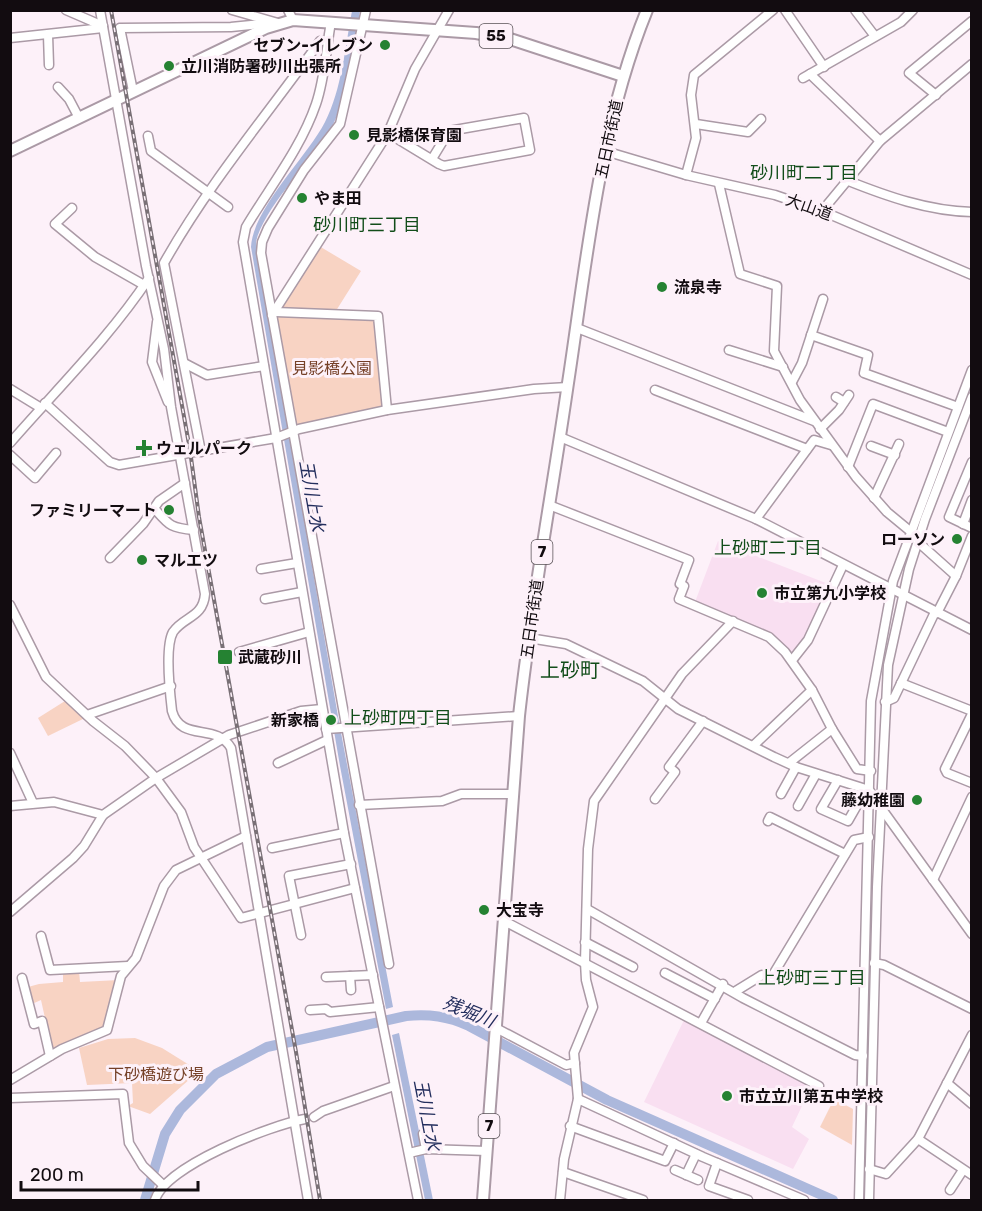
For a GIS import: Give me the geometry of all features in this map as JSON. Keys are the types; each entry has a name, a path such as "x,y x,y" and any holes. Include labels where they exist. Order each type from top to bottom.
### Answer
{"main road":[{"name":"五日市街道","path":"483,1200 519,716 524,705 529,638 606,151 623,76 645,11"},
{"name":"55","path":"10,151 291,15 335,23 439,29 510,39 623,76"}],"street":[{"path":"66,10 103,27"},
{"path":"100,10 146,281 166,360 171,406 205,598 198,614 178,626 171,637 172,711 178,724 189,731 213,733 225,739 231,748 308,1200"},
{"path":"232,10 278,22"},
{"path":"366,10 340,124 300,176 262,242 261,253 274,314 292,434 343,727 389,964"},
{"path":"274,314 388,133 415,69 449,10"},
{"path":"686,176 696,138 691,95 694,75 772,10"},
{"path":"785,10 824,67"},
{"path":"855,10 874,35"},
{"path":"880,141 806,76 874,35 901,22 913,10"},
{"path":"936,95 909,73 972,21"},
{"path":"335,23 328,40 316,102 309,122 301,139 246,227 243,242 344,833 394,1086 418,1151"},
{"path":"133,91 120,28 260,24 266,28"},
{"path":"10,38 103,27"},
{"path":"48,35 49,65"},
{"path":"201,452 164,263 207,191 320,41 328,40"},
{"path":"822,211 880,141 972,64"},
{"path":"58,87 69,99 79,118"},
{"path":"388,133 432,159 444,166 531,150 524,118 449,131 432,159"},
{"path":"696,124 748,132 761,119"},
{"path":"148,136 151,151 228,207"},
{"name":"大山道","path":"606,151 686,176 775,195 822,211 972,275"},
{"path":"846,180 885,196 935,208 972,212"},
{"path":"719,184 740,274 777,285 774,351 831,445 874,498 910,531"},
{"path":"72,208 55,224 95,257 146,281"},
{"path":"10,443 70,377 146,281"},
{"path":"792,382 823,299"},
{"path":"274,314 378,316 387,410"},
{"path":"158,322 152,362 171,406"},
{"path":"577,327 817,425"},
{"path":"811,335 868,355 864,373 958,407"},
{"path":"729,350 783,367"},
{"path":"184,363 207,375 264,366"},
{"path":"869,1200 862,1060 871,701 891,590 910,531 972,370"},
{"path":"10,389 43,405 114,464 201,452 277,437 292,434 299,429 387,410 534,389 568,387"},
{"path":"655,390 807,448"},
{"path":"860,1200 872,1070 880,805 888,665 903,594 918,542 972,397"},
{"path":"817,425 843,398"},
{"path":"848,467 873,404 948,432"},
{"path":"560,436 756,519 972,630"},
{"path":"756,519 814,440 831,445"},
{"path":"874,498 899,444"},
{"path":"871,446 895,455"},
{"path":"10,455 35,478 56,453"},
{"path":"972,462 950,518 972,528"},
{"path":"111,558 143,525 154,508 171,490 185,483"},
{"path":"963,524 972,500"},
{"path":"549,505 689,560 680,584 684,586 679,599 769,637 793,659 857,769 871,771"},
{"path":"154,508 162,520 174,529 194,530"},
{"path":"885,702 894,698 956,576 972,536"},
{"path":"918,542 956,576"},
{"path":"261,569 297,563"},
{"path":"793,659 808,640 843,565"},
{"path":"265,599 302,592"},
{"path":"10,604 46,677 87,716 125,746 156,778 181,812 192,844 241,918 356,888"},
{"path":"560,1200 562,1172 578,1096 574,1053 593,1007 586,980 585,962 592,806 682,674 733,621"},
{"path":"239,652 309,632"},
{"path":"529,638 566,644 643,681 665,700 753,746 793,765 869,793 880,805 972,934"},
{"path":"901,683 972,712 945,769 947,773 972,783"},
{"path":"87,716 171,686"},
{"path":"753,746 812,690"},
{"path":"10,912 73,858 84,846 103,815 156,778 229,735 292,714 322,709"},
{"path":"327,729 519,716"},
{"path":"655,799 675,772 669,767 703,721"},
{"path":"781,794 793,765 832,729"},
{"path":"278,763 327,740"},
{"path":"10,753 33,803"},
{"path":"798,806 816,774"},
{"path":"838,780 821,809 848,821 860,800 869,793"},
{"path":"359,805 442,801 461,794 514,794"},
{"path":"933,880 972,797"},
{"path":"10,806 54,802 103,815"},
{"path":"768,821 770,817 845,854"},
{"path":"272,848 344,833"},
{"path":"10,1080 79,1040 107,1030 122,976 136,958 164,886 176,870 246,836"},
{"path":"736,991 762,975 771,978 854,840 869,837"},
{"path":"301,935 289,876 351,864"},
{"path":"587,909 736,991 753,1003 855,1055 870,1064 872,1070"},
{"path":"504,921 819,1086"},
{"path":"41,936 50,970 128,966"},
{"path":"585,942 633,968"},
{"path":"874,963 884,965 972,1009"},
{"path":"665,973 675,983 715,999"},
{"path":"326,977 373,975"},
{"path":"350,976 351,990"},
{"path":"22,978 34,1024 42,1021 50,1056"},
{"path":"701,1023 723,984"},
{"path":"310,1010 380,1011"},
{"path":"496,1031 566,1065 575,1063"},
{"path":"869,1169 886,1174 918,1139 972,1035"},
{"path":"947,1083 972,1104"},
{"path":"155,1200 160,1182 219,1149 394,1086"},
{"path":"10,1098 121,1094 125,1103 128,1140 146,1168 160,1182"},
{"path":"578,1096 696,1154 804,1200"},
{"path":"570,1126 665,1161 674,1143"},
{"path":"418,1200 418,1151 423,1134"},
{"path":"918,1139 968,1172 950,1190"},
{"path":"418,1151 487,1151"},
{"path":"686,1175 696,1154"},
{"path":"717,1163 709,1186 748,1200"},
{"path":"675,1170 698,1180"},
{"path":"562,1172 643,1200"}],"shaded area":[{"name":"市立第九小学校","path":"718,541 831,585 796,654 793,654 774,635 695,602"},
{"name":"市立立川第五中学校","path":"685,1018 811,1087 792,1127 809,1139 793,1169 644,1102"}],"green space":[{"name":"見影橋公園","path":"319,246 361,271 334,314 377,318 386,407 292,431 274,316"},
{"path":"65,701 85,718 48,736 38,718"},
{"path":"79,971 80,982 119,980 106,1029 53,1054 41,1000 32,1004 28,987 63,982 63,972"},
{"name":"下砂橋遊び場","path":"135,1038 162,1048 199,1071 150,1114 128,1106 133,1103 132,1083 87,1085 79,1048 108,1039"},
{"path":"834,1099 853,1109 852,1145 820,1127"}],"water":[{"path":"352,11 360,11 348,77 333,126 276,202 260,229 256,242 339,722 393,1007 386,1009 340,766 251,247 261,216 317,136 331,109 342,68"},
{"path":"399,1033 433,1200 425,1200 392,1035"}],"waterway":[{"name":"残堀川","path":"145,1200 165,1134 180,1110 216,1074 267,1047 406,1016 423,1015 446,1018 469,1026 607,1100 833,1200"}],"railway":[{"path":"111,10 190,450 199,517 296,1052 320,1200"}],"place":[{"name":"セブン-イレブン","path":"385,45"},
{"name":"立川消防署砂川出張所","path":"169,66"},
{"name":"見影橋保育園","path":"354,135"},
{"name":"やま田","path":"302,198"},
{"name":"流泉寺","path":"662,287"},
{"name":"ウェルパーク","path":"144,448"},
{"name":"ファミリーマート","path":"169,510"},
{"name":"ローソン","path":"957,539"},
{"name":"マルエツ","path":"142,560"},
{"name":"市立第九小学校","path":"762,593"},
{"name":"武蔵砂川","path":"225,657"},
{"name":"新家橋","path":"331,720"},
{"name":"藤幼稚園","path":"917,800"},
{"name":"大宝寺","path":"484,910"},
{"name":"市立立川第五中学校","path":"727,1096"}],"district":[{"name":"砂川町二丁目","path":"804,173"},
{"name":"砂川町三丁目","path":"367,225"},
{"name":"上砂町二丁目","path":"768,548"},
{"name":"上砂町","path":"570,670"},
{"name":"上砂町四丁目","path":"398,718"},
{"name":"上砂町三丁目","path":"812,978"}],"water label":[{"name":"玉川上水","path":"312,496"},
{"name":"玉川上水","path":"427,1115"}]}
